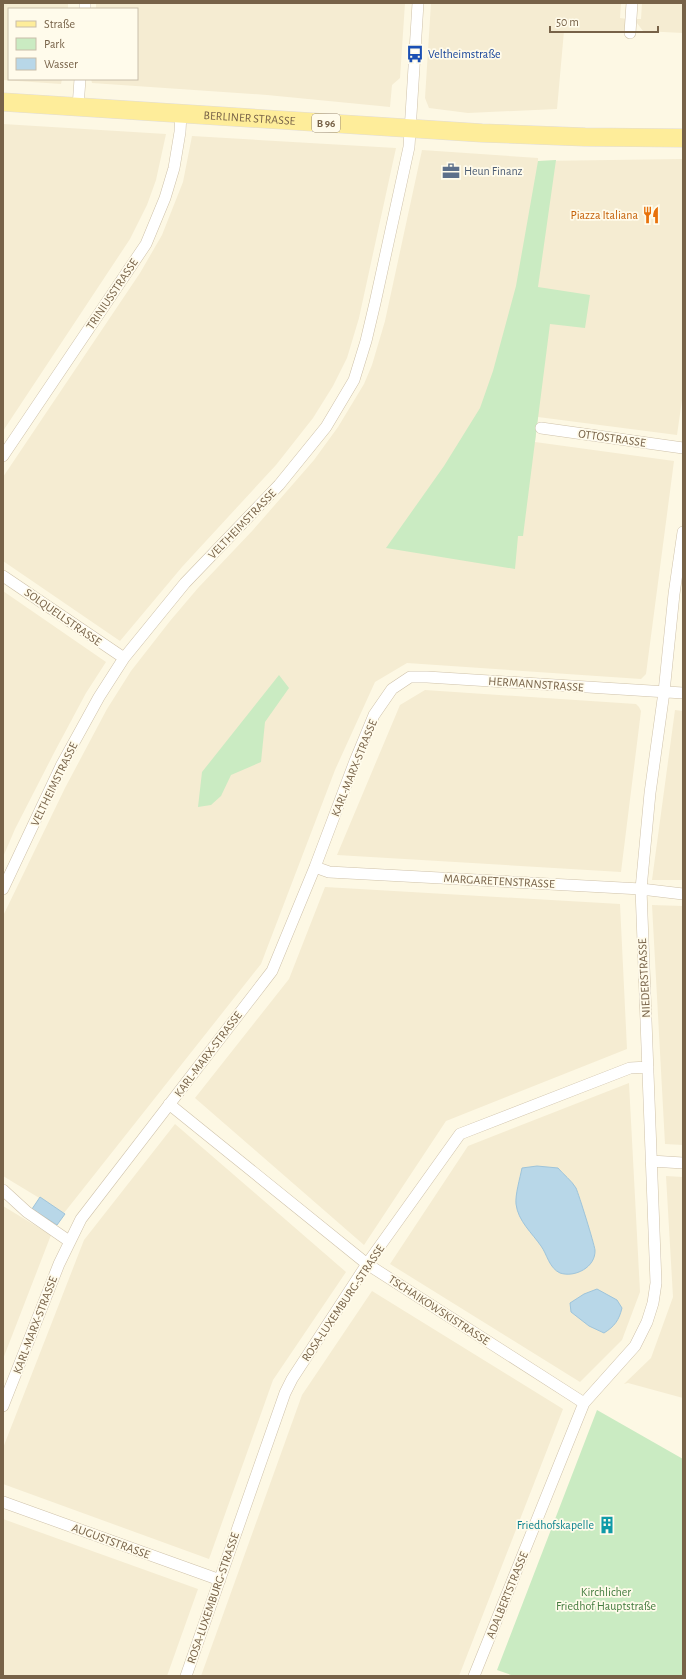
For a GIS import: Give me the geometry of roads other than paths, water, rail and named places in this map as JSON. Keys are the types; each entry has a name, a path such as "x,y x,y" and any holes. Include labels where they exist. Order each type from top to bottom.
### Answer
{"main road":[{"name":"BERLINER STRASSE","path":"3,102 410,129 543,136 683,138"}],"street":[{"name":"VELTHEIMSTRASSE","path":"3,889 61,766 99,697 124,658 185,583 279,485 326,427 354,380 366,341 379,288 405,169 410,129 418,3"},
{"path":"630,33 632,3"},
{"path":"78,107 80,80"},
{"name":"TRINIUSSTRASSE","path":"3,456 146,244 165,198 174,168 180,132 181,114"},
{"name":"OTTOSTRASSE","path":"541,428 683,448"},
{"name":"NIEDERSTRASSE","path":"584,1402 635,1346 647,1322 653,1303 656,1283 641,888 650,793 664,692 674,594 683,532"},
{"name":"SOLQUELLSTRASSE","path":"3,576 124,658"},
{"name":"HERMANNSTRASSE","path":"392,689 410,678 427,677 683,693"},
{"name":"KARL-MARX-STRASSE","path":"3,1406 59,1264 81,1219 272,971 315,867 355,761 372,722 392,689"},
{"name":"MARGARETENSTRASSE","path":"315,867 329,872 641,888 683,894"},
{"name":"ROSA-LUXEMBURG-STRASSE","path":"186,1676 285,1393 292,1379 367,1264 460,1134 630,1068 648,1066"},
{"name":"TSCHAIKOWSKISTRASSE","path":"170,1104 367,1264 584,1402"},
{"path":"651,1161 683,1163"},
{"path":"3,1190 27,1212 69,1241"},
{"name":"ADALBERTSTRASSE","path":"474,1676 584,1402"},
{"name":"AUGUSTSTRASSE","path":"3,1502 220,1580"}],"water":[{"path":"537,1166 558,1168 576,1188 595,1250 592,1261 584,1270 572,1274 560,1273 556,1271 541,1246 519,1216 516,1200 522,1168"},
{"path":"40,1197 65,1214 57,1225 32,1209"},
{"path":"597,1289 617,1300 622,1308 616,1322 604,1333 589,1326 571,1312 570,1303 584,1294"}],"place":[{"name":"Veltheimstraße","path":"415,54"},
{"name":"Heun Finanz","path":"451,171"},
{"name":"Piazza Italiana","path":"651,215"},
{"name":"Friedhofskapelle","path":"607,1525"}],"park label":[{"name":"Kirchlicher Friedhof Hauptstraße","path":"606,1599"}]}
